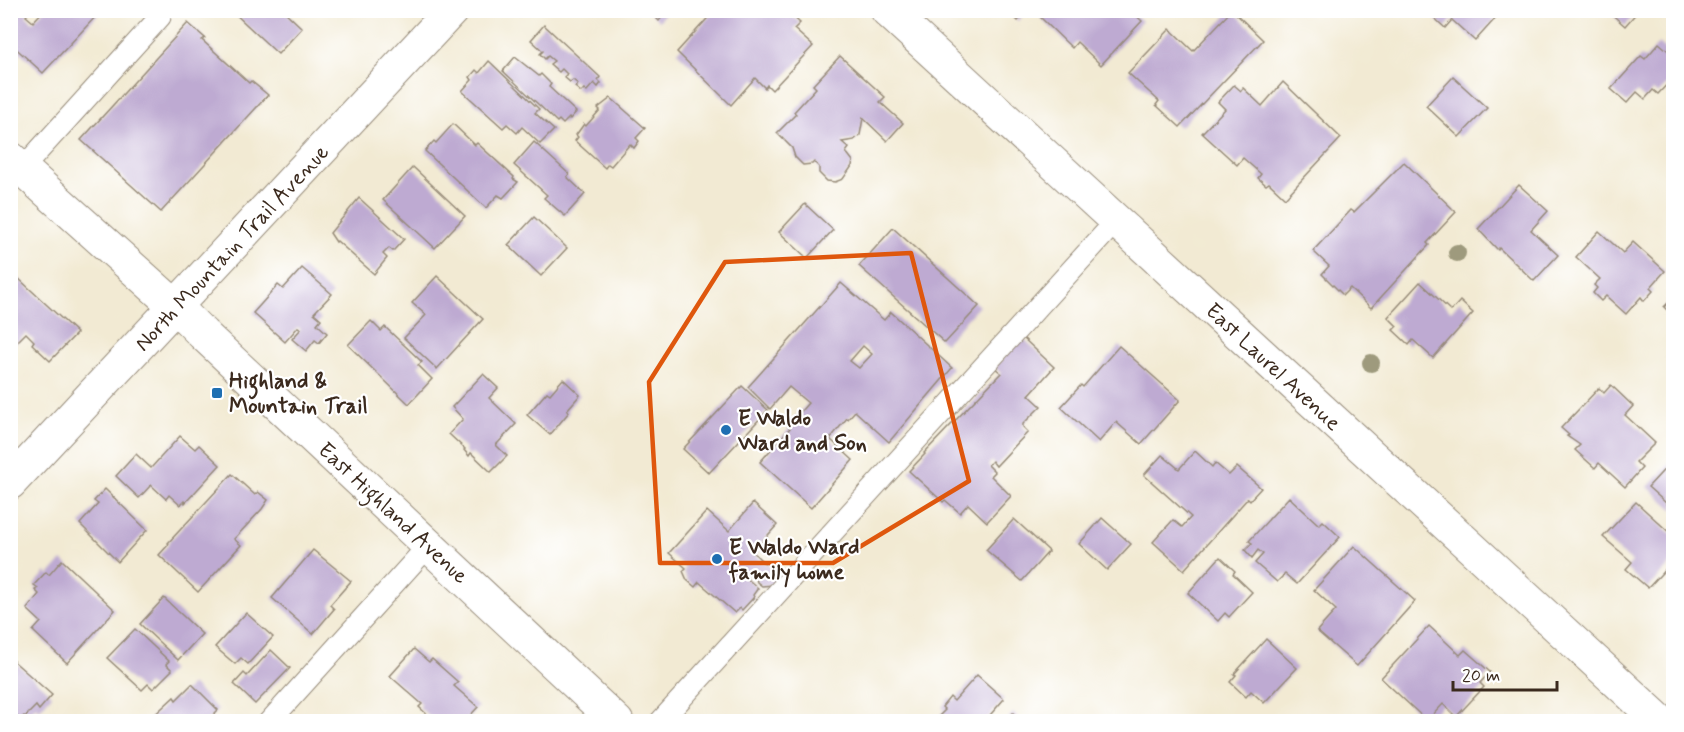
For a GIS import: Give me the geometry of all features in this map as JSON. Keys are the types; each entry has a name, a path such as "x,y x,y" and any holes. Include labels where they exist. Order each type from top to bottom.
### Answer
{"street":[{"name":"North Mountain Trail Avenue","path":"10,483 452,10"},
{"name":"East Laurel Avenue","path":"887,10 1660,722"},
{"name":"East Highland Avenue","path":"16,164 175,306 617,722"}],"lane":[{"path":"16,164 160,17"},
{"path":"660,722 1116,221"},
{"path":"269,722 429,545"}],"highlighted area":[{"path":"911,253 969,481 833,563 660,563 649,382 725,262"}],"building":[{"path":"10,10 31,10 26,16 33,22 44,10 97,10 99,13 43,73 10,43"},
{"path":"231,10 283,10 302,28 278,54"},
{"path":"648,10 668,10 659,21"},
{"path":"715,10 775,10 778,13 780,10 786,10 800,23 794,29 813,46 772,90 767,85 765,88 755,78 731,105 677,52"},
{"path":"1007,10 1028,10 1018,21"},
{"path":"1046,10 1130,10 1142,21 1101,65 1077,42 1072,48 1040,17"},
{"path":"1232,10 1263,40 1180,127 1156,105 1159,101 1128,73 1170,29 1193,51"},
{"path":"1426,10 1503,10 1475,41 1452,20 1445,28"},
{"path":"1607,10 1639,10 1625,26"},
{"path":"188,23 205,38 202,40 249,83 251,81 268,95 161,212 81,140"},
{"path":"544,25 600,77 598,80 601,83 598,87 594,83 586,92 584,89 581,92 575,87 578,84 564,77 567,74 562,69 559,72 550,64 554,61 548,56 545,59 540,54 543,51 531,40"},
{"path":"1659,43 1674,56 1674,77 1658,94 1653,90 1645,99 1637,92 1627,103 1611,89 1641,56 1645,59"},
{"path":"840,56 885,97 880,102 903,123 887,141 863,118 860,135 854,140 842,142 849,148 846,152 853,161 843,179 835,182 827,181 819,173 819,167 814,162 803,165 795,157 792,148 777,133 796,114 794,112 816,88 813,85"},
{"path":"515,57 539,76 541,74 551,84 549,87 576,112 570,119 563,124 559,120 557,122 503,71"},
{"path":"489,61 539,109 535,113 554,130 540,144 522,127 517,133 507,124 503,128 462,91 472,80 470,77 476,70 479,73"},
{"path":"1453,77 1487,108 1459,137 1426,106"},
{"path":"1283,82 1341,138 1285,198 1269,183 1266,185 1258,178 1261,174 1243,158 1237,165 1202,133 1225,109 1218,102 1234,85 1241,91 1243,88 1262,106"},
{"path":"611,98 645,128 636,138 639,141 634,148 630,144 611,166 608,164 605,168 575,141 578,137 576,135 584,124 586,126 600,110 598,108"},
{"path":"453,124 475,145 477,143 518,182 503,198 498,195 486,208 425,151 434,141 436,143"},
{"path":"534,142 569,174 567,177 585,194 565,216 544,198 547,195 514,165"},
{"path":"1404,162 1456,212 1371,308 1350,288 1343,295 1322,274 1329,266 1313,251 1351,210 1354,212"},
{"path":"413,167 465,216 435,248 383,200"},
{"path":"1519,185 1548,211 1531,230 1558,255 1534,281 1478,229"},
{"path":"359,198 404,239 393,251 389,248 383,254 387,258 374,274 336,242 330,233"},
{"path":"805,204 833,230 807,258 779,232"},
{"path":"534,217 567,248 541,276 508,245"},
{"path":"893,228 979,306 945,343 859,266"},
{"path":"1599,231 1623,253 1633,242 1665,271 1650,288 1653,291 1644,301 1641,297 1626,314 1606,296 1601,301 1593,293 1597,288 1594,285 1600,279 1576,257"},
{"path":"302,268 332,294 314,313 321,319 317,324 327,333 319,343 315,340 306,351 292,339 301,329 298,327 285,342 253,313 278,285 283,289"},
{"path":"437,276 483,319 437,369 404,338 426,315 412,303"},
{"path":"17,277 77,333 50,361 32,344 34,341 26,333 10,349 10,284"},
{"path":"1420,282 1451,311 1460,301 1473,313 1433,358 1413,340 1409,345 1393,330 1397,326 1388,317"},
{"path":"841,283 884,320 891,312 952,368 889,442 855,411 847,418 830,439 853,460 811,508 760,462 790,428 788,426 808,403 789,387 770,409 748,387","holes":["863,346 872,354 859,368 850,361"]},
{"path":"1674,297 1674,317 1664,307"},
{"path":"371,321 381,331 385,327 422,362 418,365 432,379 409,404 348,345"},
{"path":"1022,337 1054,367 1029,395 1041,406 1023,424 1028,432 996,466 992,461 988,465 995,472 991,476 1011,496 987,522 968,504 960,513 945,500 943,502 909,471 1001,373 994,367"},
{"path":"1119,346 1180,400 1141,444 1116,422 1099,442 1061,407 1081,385 1083,387"},
{"path":"483,374 498,388 489,398 516,424 496,445 507,456 491,472 471,453 469,456 449,434 463,419 452,407"},
{"path":"563,379 580,395 550,435 527,415 547,392 550,394"},
{"path":"1611,385 1633,406 1625,415 1655,443 1636,462 1642,468 1625,487 1599,463 1595,468 1575,450 1580,445 1567,436 1569,435 1561,428 1599,388 1604,393"},
{"name":"E Waldo Ward and Son","path":"742,386 768,410 709,473 683,449"},
{"path":"180,436 195,449 199,445 220,465 185,503 184,501 180,505 169,495 166,499 151,485 139,498 116,476 136,454 151,468"},
{"path":"1195,451 1212,467 1215,463 1229,475 1237,467 1261,488 1250,500 1248,498 1184,570 1153,542 1173,520 1182,527 1191,517 1144,475 1162,455 1179,469"},
{"path":"1674,459 1674,510 1648,487"},
{"path":"232,474 255,495 258,492 268,500 234,539 241,545 198,592 159,555"},
{"path":"105,489 147,530 118,562 80,524 98,504 94,501"},
{"path":"1289,497 1319,525 1323,521 1340,537 1297,584 1285,574 1277,582 1255,563 1263,554 1258,550 1252,558 1245,550 1252,543 1249,541"},
{"path":"1636,502 1671,534 1674,531 1674,560 1648,588 1626,569 1632,562 1603,537"},
{"name":"E Waldo Ward family home","path":"753,503 777,525 753,552 763,562 773,566 777,577 773,585 762,586 750,569 744,576 758,588 754,597 742,610 740,608 735,613 699,582 695,587 687,580 683,571 686,568 669,553 707,511 729,531"},
{"path":"1102,518 1131,544 1107,570 1079,544"},
{"path":"1014,519 1049,551 1022,581 986,550"},
{"path":"1354,546 1415,601 1357,666 1317,631 1336,610 1314,590"},
{"path":"313,550 351,581 330,605 334,609 313,634 272,598"},
{"path":"1220,557 1235,571 1233,574 1252,592 1229,617 1225,613 1218,621 1188,593"},
{"path":"62,560 115,610 67,663 33,631 41,622 27,609 39,594 35,590 38,588 34,585 46,572 49,575"},
{"path":"164,598 202,634 178,660 140,624"},
{"path":"246,613 273,637 248,664 241,658 235,664 215,647"},
{"path":"1429,626 1460,655 1465,650 1490,672 1480,683 1484,687 1456,717 1443,704 1427,721 1381,678"},
{"path":"135,629 169,661 166,664 172,670 153,689 148,684 142,690 107,658"},
{"path":"1266,639 1297,668 1264,703 1251,691 1246,697 1230,682 1236,675 1234,674"},
{"path":"414,649 429,662 432,659 458,682 454,686 478,707 464,722 440,722 436,717 433,720 419,707 422,704 390,676"},
{"path":"271,650 290,668 255,704 234,684 244,673 247,676"},
{"path":"10,658 52,695 39,710 36,706 20,719 10,710"},
{"path":"977,675 1004,699 984,722 943,722 938,717 945,710 942,707 950,697 954,701"},
{"path":"192,684 218,710 206,722 152,722 150,719 174,697 176,700"},
{"path":"1013,713 1023,722 1005,722"}],"place":[{"name":"Highland & Mountain Trail","path":"217,393"},
{"name":"E Waldo Ward and Son","path":"726,430"},
{"name":"E Waldo Ward family home","path":"717,559"}]}
